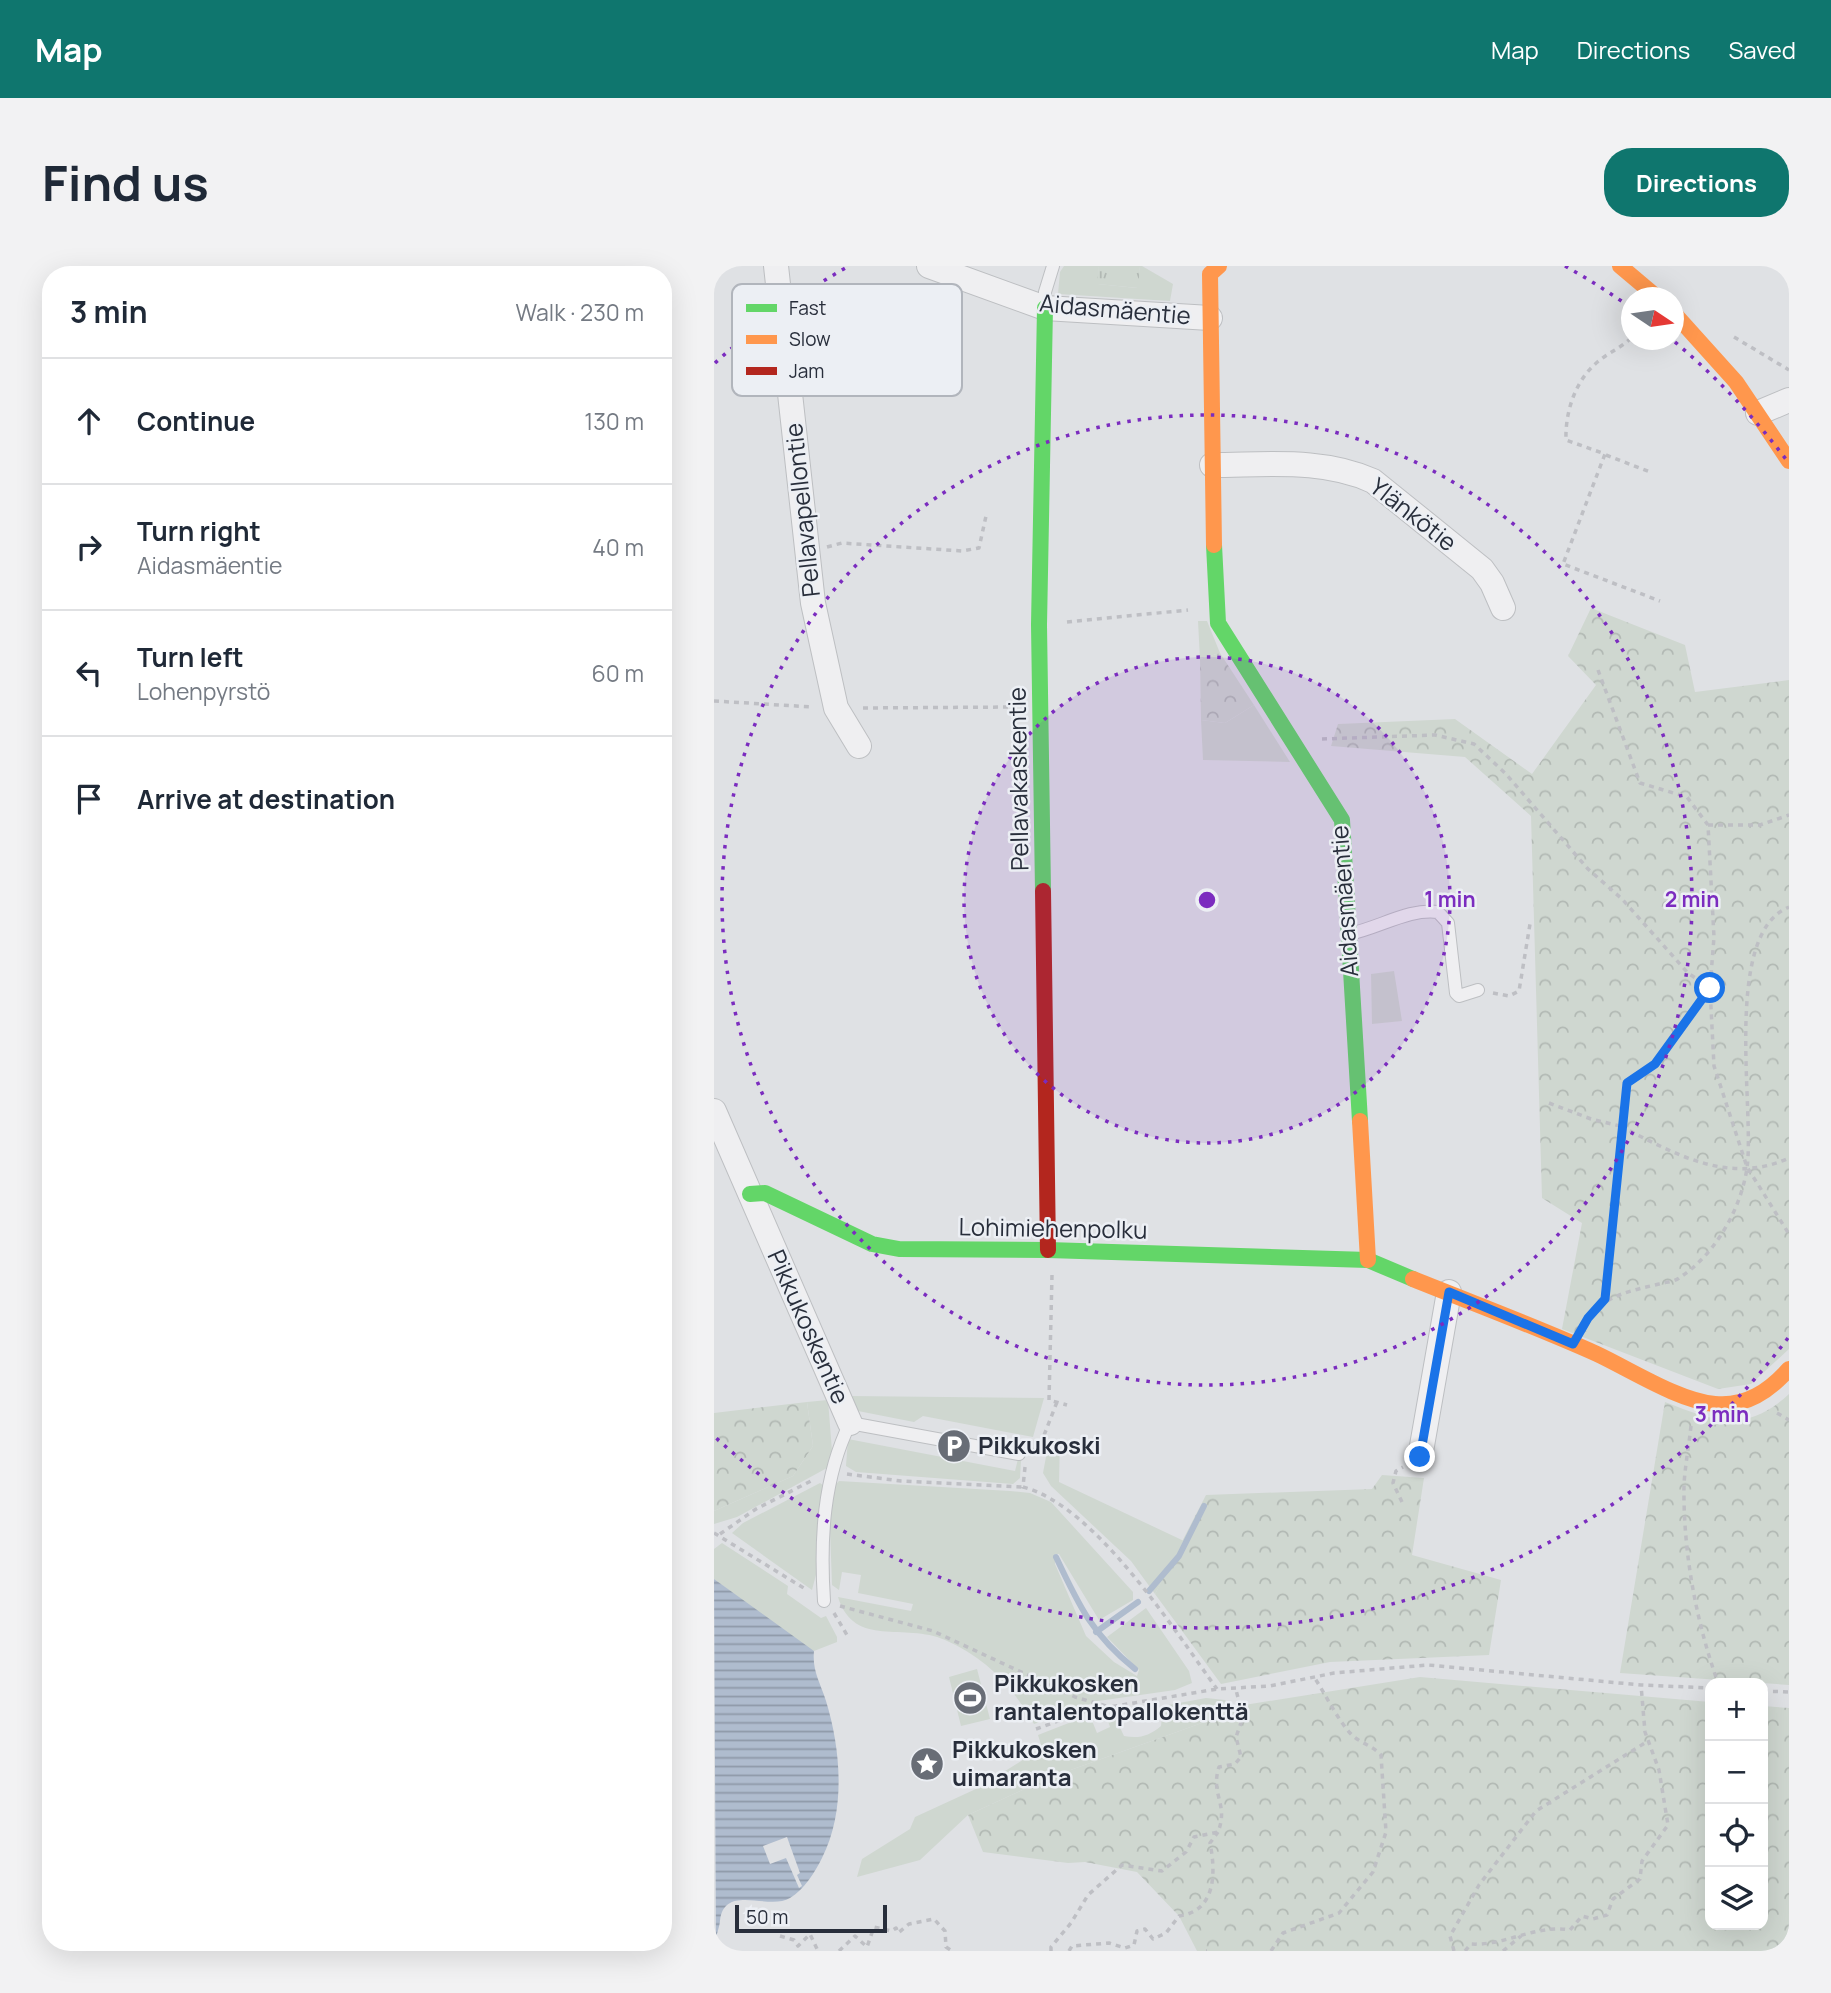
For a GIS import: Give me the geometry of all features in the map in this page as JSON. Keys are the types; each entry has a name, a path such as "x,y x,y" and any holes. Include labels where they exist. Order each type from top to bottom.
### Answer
{"street":[{"name":"Pellavapellontie","path":"776,266 778,284"},
{"name":"Aidasmäentie","path":"929,266 1045,308 1210,318 1214,608 1218,623 1342,820 1367,1261"},
{"path":"1620,266 1645,287"},
{"path":"1209,269 1210,318"},
{"name":"Pellavakaskentie","path":"1045,308 1039,625 1048,1250"},
{"path":"1684,323 1736,382 1789,461"},
{"name":"Pellavapellontie","path":"790,396 813,603 836,708 859,746"},
{"path":"1758,413 1789,400"},
{"name":"Ylänkötie","path":"1212,465 1313,465 1352,471 1373,481 1482,569 1492,583 1503,608"},
{"name":"Pikkukoskentie","path":"714,1111 850,1423"},
{"name":"Lohimiehenpolku","path":"750,1194 765,1193 882,1247 1367,1261"},
{"path":"1367,1261 1573,1344 1694,1399 1715,1404 1745,1403 1778,1381 1789,1368"},
{"path":"1420,1457 1449,1292"}],"lane":[{"path":"1045,308 1045,292 1054,266"},
{"path":"1349,934 1376,929 1415,912 1437,912 1448,923 1456,993 1459,996 1468,995 1478,990"},
{"path":"824,1601 821,1561 830,1472 850,1423"},
{"name":"Pikkukoskentie","path":"850,1423 1023,1455"}],"path":[{"path":"1732,336 1789,370"},
{"path":"1621,346 1597,362 1576,390 1566,421 1566,440 1650,472"},
{"path":"1605,454 1563,564 1660,601"},
{"path":"807,551 842,543 962,551 979,548 986,516"},
{"path":"1039,625 1214,608"},
{"path":"1598,670 1640,783 1687,797 1708,825 1714,937 1710,988 1714,1066 1747,1167 1789,1234"},
{"path":"714,701 836,708 1041,707"},
{"path":"1292,740 1435,735 1474,744 1516,783 1588,869 1622,899 1688,973 1710,988"},
{"path":"1708,825 1760,825 1789,815"},
{"path":"1573,1344 1588,1318 1605,1299 1678,1279 1708,1250 1732,1220 1747,1167 1744,1078 1753,957 1762,928 1779,911 1789,907"},
{"path":"1499,994 1509,996 1519,991 1530,924"},
{"path":"1605,1299 1620,1126 1627,1083 1655,1064 1710,988"},
{"path":"1549,1103 1591,1119 1620,1126 1680,1156 1728,1170 1789,1158"},
{"path":"1048,1250 1052,1263 1049,1400 1067,1405"},
{"path":"1694,1399 1684,1485 1690,1564 1700,1634 1716,1678"},
{"path":"1023,1488 1023,1455 1041,1443 1057,1402"},
{"path":"1402,1502 1393,1483 1395,1471 1420,1457"},
{"path":"720,1534 756,1509 830,1472 901,1481 1023,1488 1040,1492 1059,1504 1127,1567 1217,1689"},
{"path":"714,1533 720,1534 765,1564"},
{"path":"824,1601 933,1631 1075,1697 1111,1707"},
{"path":"1036,1730 1086,1712 1217,1689 1236,1690 1314,1677 1428,1665 1642,1685 1705,1688"},
{"path":"1271,1951 1283,1933 1339,1913 1373,1872 1386,1832 1381,1755 1371,1744 1361,1742 1350,1734 1314,1677"},
{"path":"1465,1951 1471,1944 1490,1945 1553,1927 1570,1930 1582,1916 1593,1919 1607,1915 1613,1899 1640,1879 1643,1861 1668,1825 1659,1770 1645,1732 1642,1685"},
{"path":"1069,1951 1072,1946 1109,1943 1125,1948 1134,1945 1137,1931 1145,1929 1153,1939 1166,1933 1179,1916 1192,1914 1203,1907 1214,1872 1210,1843 1224,1816 1214,1783 1219,1768 1235,1764 1241,1757 1236,1737 1243,1717 1236,1690"},
{"path":"1768,1691 1789,1692"},
{"path":"1454,1951 1450,1936 1479,1885 1536,1811 1648,1741"},
{"path":"1051,1951 1051,1947 1071,1923 1088,1895 1122,1865 1162,1871 1185,1852 1194,1837 1218,1832"},
{"path":"839,1951 855,1936 867,1947 874,1927 891,1931 897,1928 898,1933 909,1924 934,1919 945,1930 946,1947 952,1951"},
{"path":"780,1936 794,1940 799,1946 810,1934 818,1951"},
{"path":"1503,1951 1523,1935"}],"green space":[{"path":"1064,266 1099,266 1098,284 1137,288 1142,266 1173,284 1170,301 1058,294 1060,272"},
{"path":"1099,266 1140,266 1138,288 1097,284"},
{"path":"1591,608 1685,645 1695,692 1789,680 1789,1349 1751,1384 1718,1389 1562,1329 1582,1223 1542,1198 1531,816 1465,757 1331,746 1338,724 1455,719 1532,774 1596,685 1568,656"},
{"path":"1198,621 1207,621 1220,653 1200,659"},
{"path":"1220,653 1254,705 1225,723 1201,720 1200,659"},
{"path":"1254,705 1290,762 1203,760 1201,720 1225,723"},
{"path":"1394,971 1402,1021 1372,1024 1371,974"},
{"path":"1789,1394 1789,1685 1768,1684 1768,1678 1705,1679 1620,1673 1665,1402 1699,1414 1729,1420 1758,1415"},
{"path":"850,1396 1044,1398 1033,1437 923,1416 914,1422 858,1411"},
{"path":"828,1400 832,1451 827,1468 737,1517 714,1524 714,1511 793,1476 813,1446 807,1402"},
{"path":"807,1402 813,1446 793,1476 714,1511 714,1413"},
{"path":"1060,1438 1059,1482 1184,1541 1155,1594 1131,1561 1051,1486 1043,1473 1048,1446"},
{"path":"848,1439 1015,1471 1018,1459 1021,1460 1020,1478 1013,1484 856,1472 846,1466"},
{"path":"1382,1475 1424,1478 1412,1555 1501,1580 1489,1655 1330,1662 1221,1684 1155,1594 1206,1495 1372,1489"},
{"path":"839,1481 1010,1491 1030,1493 1051,1502 1133,1592 1133,1600 1099,1620 1059,1554 1055,1554 1055,1564 1086,1636 1114,1662 1137,1676 1139,1670 1107,1637 1146,1608 1189,1671 1192,1683 1175,1690 1098,1701 1034,1724 1007,1685 985,1664 959,1647 930,1635 868,1629 856,1623 846,1613 838,1597 911,1611 913,1604 858,1593 861,1575 842,1572 839,1590 832,1585 830,1529 834,1486"},
{"path":"820,1483 824,1486 818,1567 812,1590 732,1533 743,1523"},
{"path":"722,1543 788,1586 787,1594 821,1618 826,1616 837,1642 814,1651 802,1645 714,1579 714,1549"},
{"name":"Pikkukosken rantalentopallokenttä","path":"977,1669 990,1719 961,1726 949,1677"},
{"path":"1420,1677 1705,1702 1705,1930 1768,1930 1768,1706 1789,1708 1789,1951 1197,1951 1179,1916 1137,1872 1085,1862 1068,1863 983,1852 968,1815 1051,1777 1213,1719 1232,1707"},
{"path":"1206,1698 1225,1700 1232,1707 1213,1719 1051,1777 968,1815 920,1860 857,1877 862,1859 910,1829 915,1817 978,1788 1042,1748 1038,1735 1079,1719 1093,1723 1097,1733 1110,1727 1107,1718 1114,1715 1124,1736 1144,1736 1161,1726 1163,1706"}],"water":[{"path":"714,1579 814,1651 815,1671 826,1701 835,1740 839,1780 835,1821 830,1840 809,1880 795,1895 781,1901 738,1900 730,1903 723,1910 716,1939"}],"pier":[{"path":"787,1837 800,1873 797,1875 802,1886 799,1888 786,1858 770,1864 763,1846"}],"waterway":[{"path":"1149,1591 1179,1556 1204,1506"},
{"path":"1056,1557 1097,1631 1135,1669"},
{"path":"1096,1632 1138,1602"}],"traffic: fast":[{"path":"1043,891 1039,625 1045,308"},
{"path":"1214,545 1218,623 1342,820 1360,1121"},
{"path":"750,1194 765,1193 872,1244 899,1249 1048,1250 1368,1260 1413,1279"}],"traffic: slow":[{"path":"1214,545 1210,274 1219,266"},
{"path":"1620,266 1645,287"},
{"path":"1684,324 1736,382 1789,461"},
{"path":"1360,1121 1368,1260"},
{"path":"1413,1279 1574,1344 1655,1384 1701,1402 1726,1404 1747,1400 1765,1391 1789,1369"}],"traffic: jam":[{"path":"1043,891 1048,1250"}],"place":[{"name":"Pikkukoski","path":"954,1446"},
{"name":"Pikkukosken rantalentopallokenttä","path":"970,1698"},
{"name":"Pikkukosken uimaranta","path":"927,1764"}],"route":[{"path":"1420,1457 1449,1292 1573,1344 1588,1318 1605,1299 1615,1175 1627,1083 1655,1064 1710,988"}]}
